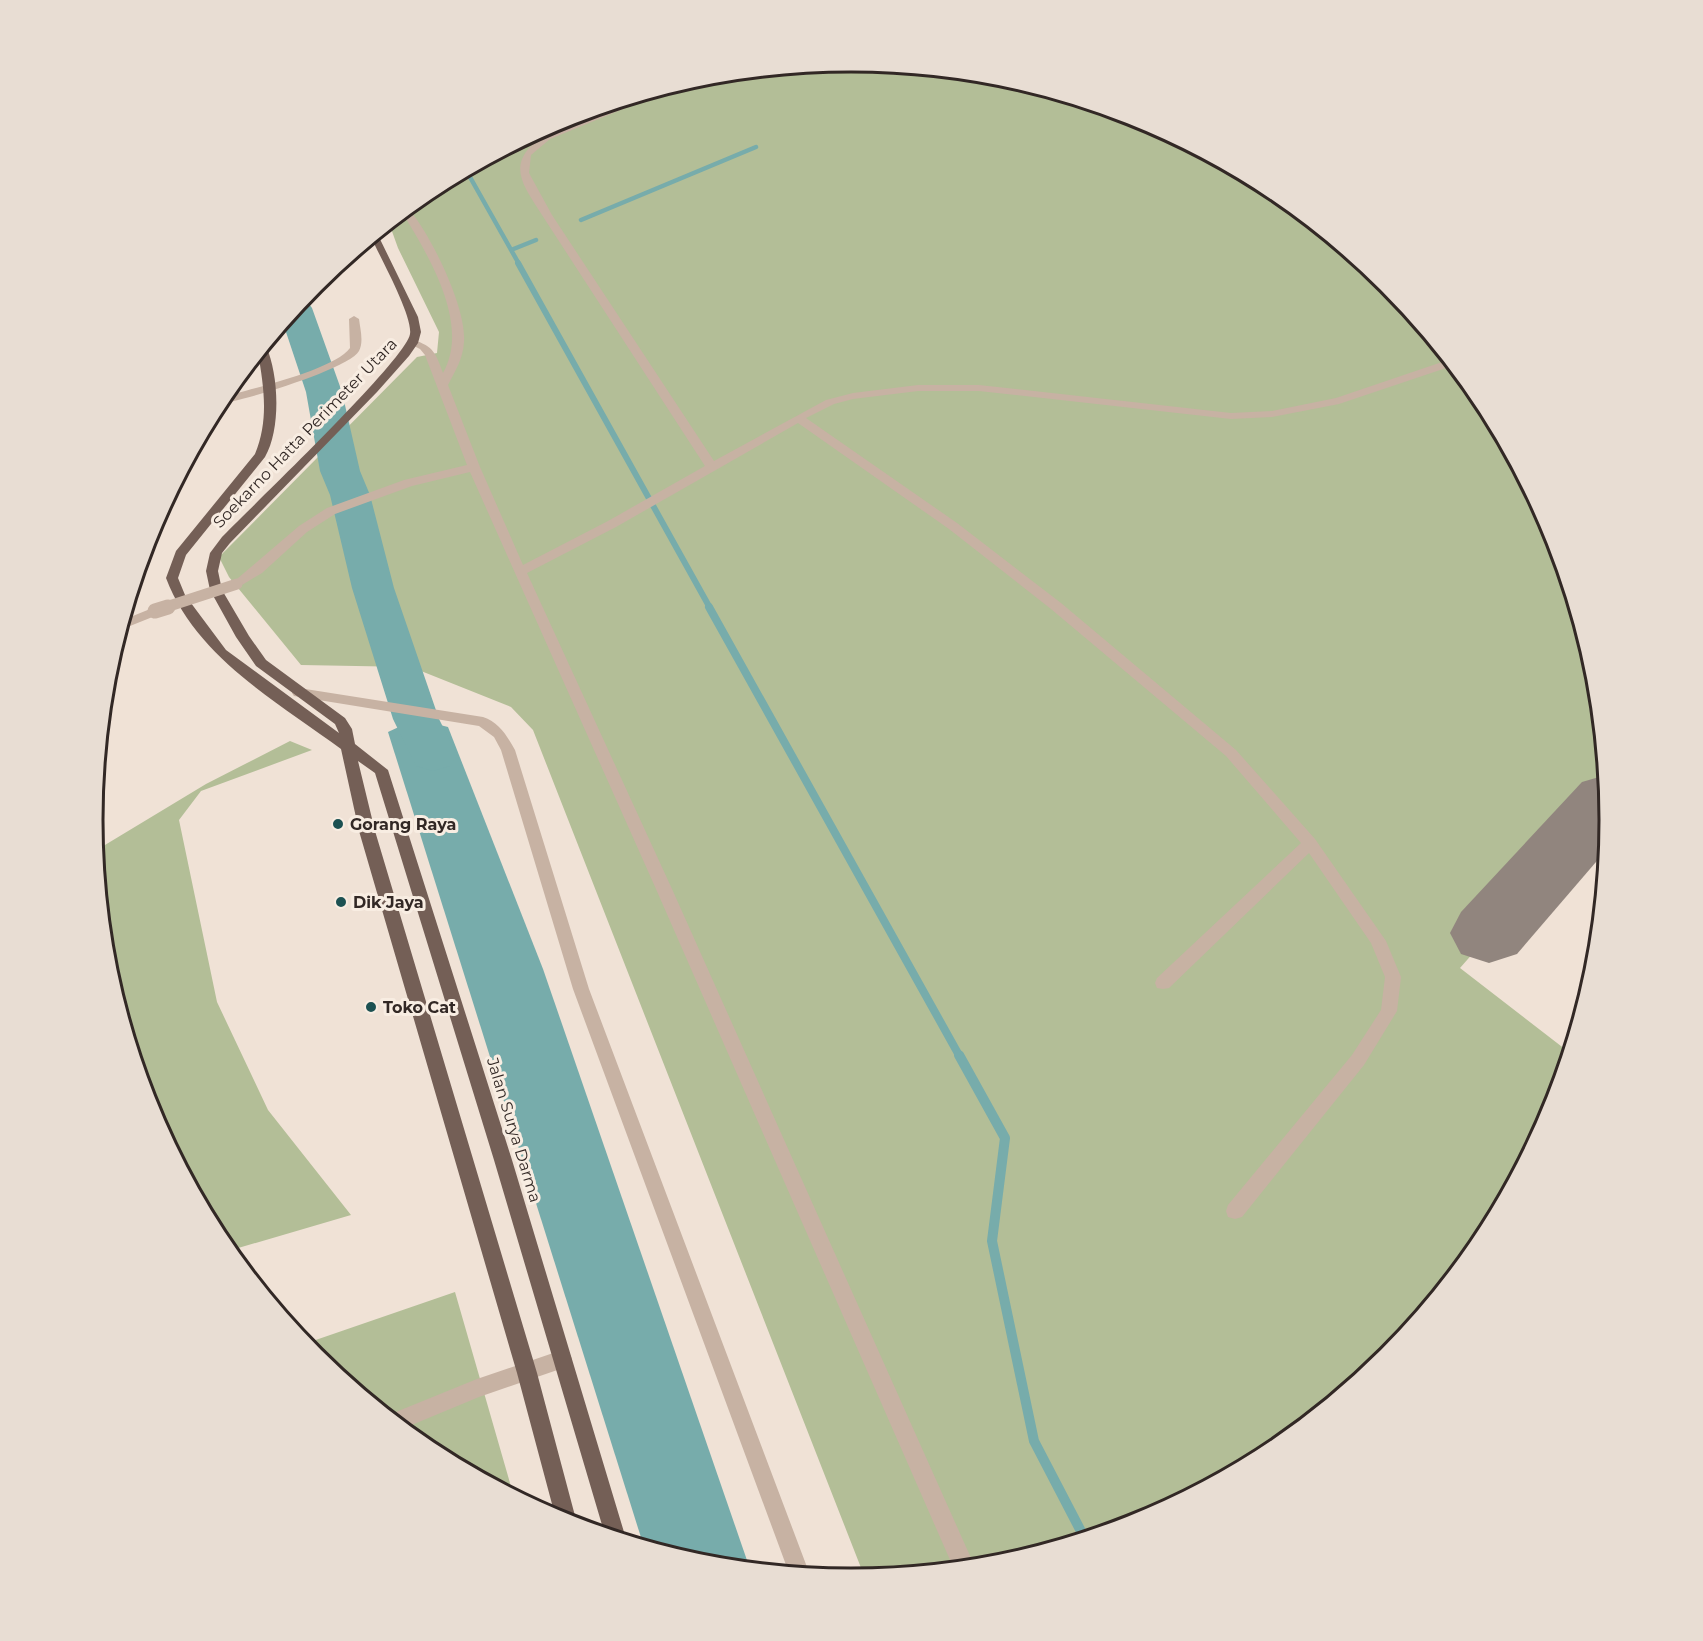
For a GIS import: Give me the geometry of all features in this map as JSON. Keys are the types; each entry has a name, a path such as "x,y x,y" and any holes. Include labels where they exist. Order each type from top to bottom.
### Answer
{"main road":[{"name":"Soekarno Hatta Perimeter Utara","path":"349,750 345,729 340,721 261,663 216,590 212,572 216,553 226,540 373,390 413,343 416,332 413,317 378,242"},
{"name":"Jalan Surya Darma","path":"264,358 269,386 269,437 261,455 180,554 172,578 179,596 221,653 349,750 381,770 503,1160 614,1530"},
{"path":"349,750 368,831 527,1373 565,1512"}],"street":[{"path":"580,124 533,145 526,154 522,166 525,180 712,467"},
{"path":"409,217 435,259 452,304 459,340 455,362 442,385"},
{"path":"235,396 329,367 349,357 355,349 354,319"},
{"path":"413,343 424,347 430,354 474,466 520,572 664,889 961,1561"},
{"path":"520,572 644,507 798,418 830,402 854,396 918,388 979,387 1173,411 1231,416 1272,414 1339,401 1445,365"},
{"path":"798,418 953,526 1132,668 1232,753 1310,843 1378,941 1393,977 1389,1011 1358,1060 1235,1211"},
{"path":"131,621 155,610 237,584 257,570 303,528 332,511 408,483 474,466"},
{"path":"299,693 483,722 499,734 508,750 581,989 797,1567"},
{"path":"1162,983 1310,843"},
{"path":"402,1419 562,1359"}],"green space":[{"path":"852,72 949,78 998,86 1092,112 1183,149 1226,172 1267,198 1345,258 1381,291 1445,365 1500,446 1523,489 1560,580 1586,674 1594,723 1600,810 1460,968 1564,1048 1543,1107 1523,1152 1474,1236 1414,1314 1381,1350 1307,1414 1226,1469 1183,1492 1092,1529 998,1555 949,1563 861,1569 533,730 511,707 411,667 301,665 229,577 219,557 417,357 437,353 439,332 392,231 436,198 520,149 611,112 705,86 754,78"},
{"path":"290,741 312,750 201,791 179,820 217,1002 268,1110 351,1215 238,1248 203,1195 180,1152 143,1061 117,967 109,918 105,869 104,846 206,784"},
{"path":"455,1292 511,1487 436,1443 396,1414 358,1383 314,1341"}],"water":[{"path":"416,719 448,727 543,969 748,1562 705,1555 641,1538 388,732"}],"waterway":[{"path":"581,220 756,147"},
{"path":"470,177 511,250"},
{"path":"511,250 536,240"},
{"path":"511,250 519,264"},
{"path":"518,263 710,608"},
{"path":"298,317 324,392 340,471 350,495 373,588 416,719 433,755"},
{"path":"709,607 960,1057"},
{"path":"959,1055 1005,1138 992,1241 1034,1441 1081,1532"}],"taxiway":[{"path":"1489,933 1600,809"}],"place":[{"name":"Gorang Raya","path":"338,824"},
{"name":"Dik Jaya","path":"341,902"},
{"name":"Toko Cat","path":"371,1007"}]}
